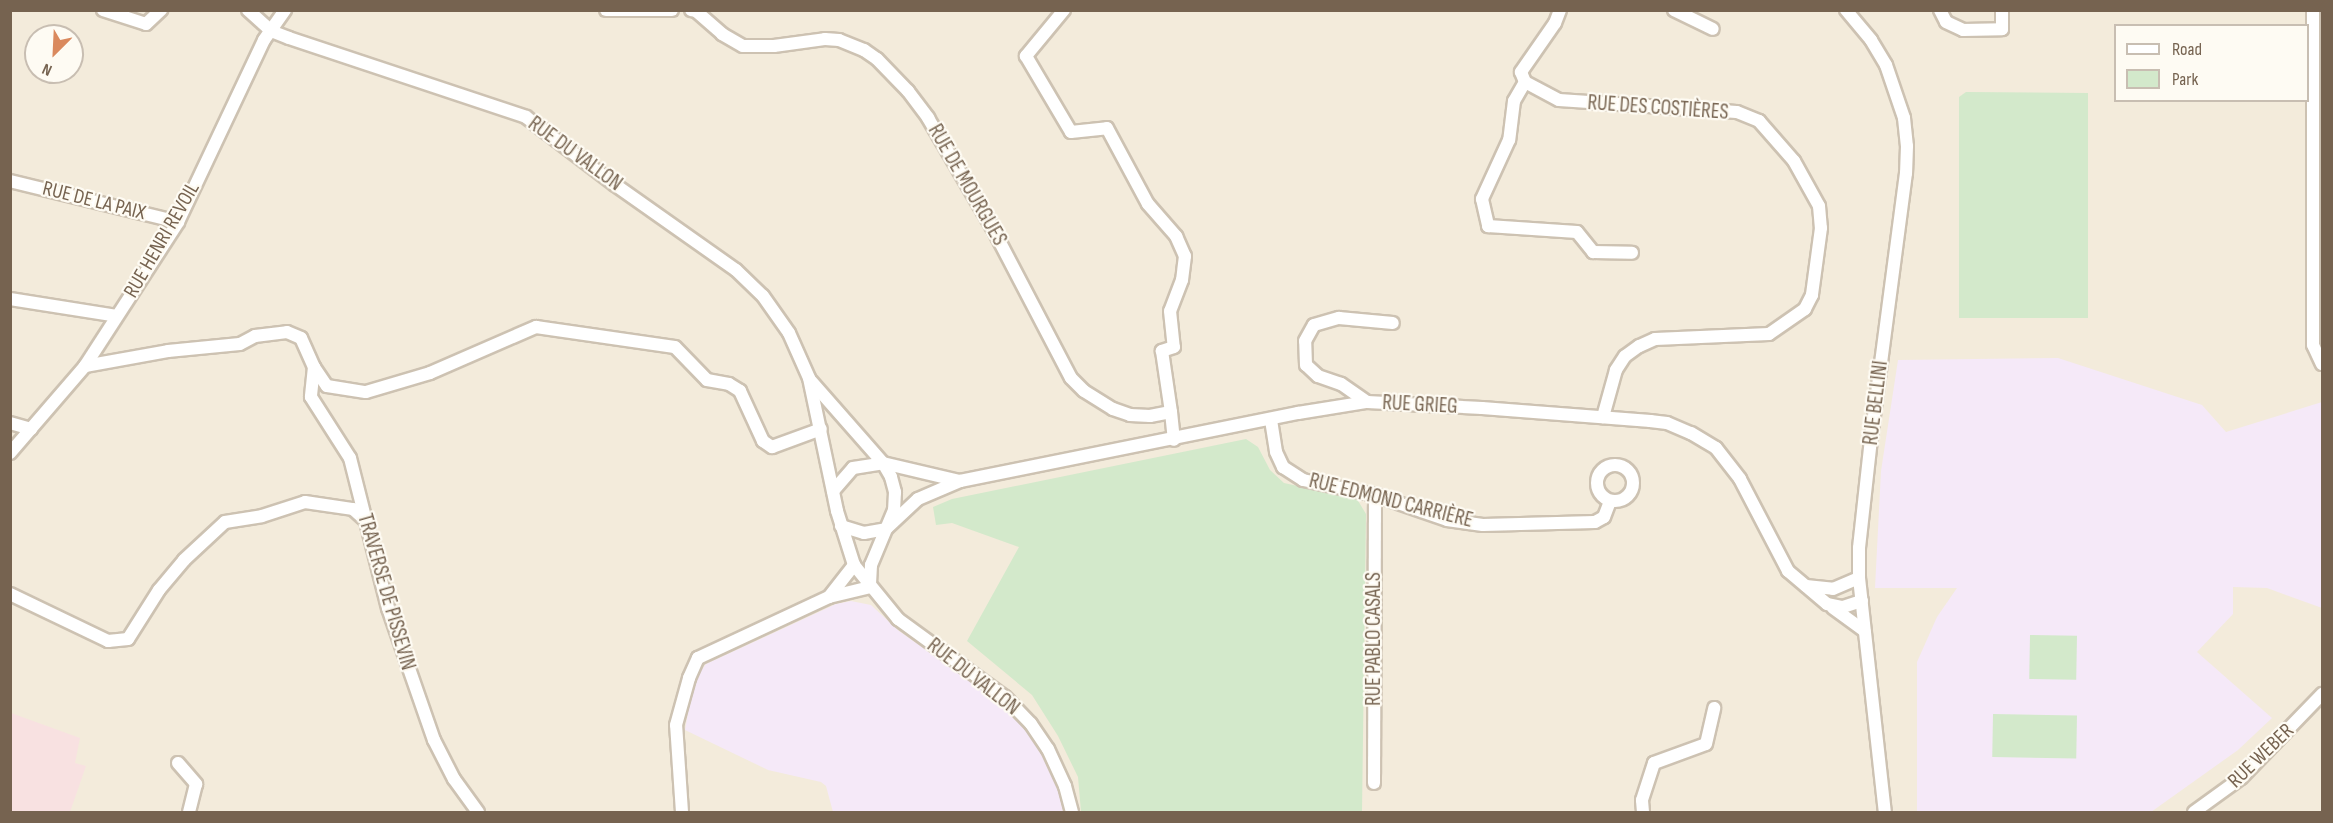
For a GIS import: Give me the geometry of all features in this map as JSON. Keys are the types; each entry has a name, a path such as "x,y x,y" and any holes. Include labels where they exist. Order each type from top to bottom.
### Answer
{"street":[{"path":"103,10 146,24 161,10"},
{"path":"248,10 271,31"},
{"name":"RUE HENRI REVOIL","path":"10,453 85,366 178,222 264,40 285,10"},
{"path":"606,10 672,10"},
{"name":"RUE DE MOURGUES","path":"691,10 696,11 728,38 743,46 839,40 864,50 877,59 908,92 928,118 992,227 1071,378 1084,391 1113,410 1130,415 1150,416 1171,412"},
{"path":"1064,10 1026,56 1071,132 1107,128 1148,204 1176,236 1185,256 1182,280 1170,311 1174,347 1162,351 1174,440"},
{"path":"1560,10 1555,23 1521,72 1525,82 1514,101 1509,140 1482,199 1488,226 1577,232 1593,252 1632,253"},
{"path":"1674,10 1713,29"},
{"name":"RUE BELLINI","path":"1846,10 1871,40 1886,66 1904,118 1907,146 1906,173 1859,548 1859,578 1885,813"},
{"path":"1940,10 1946,22 1963,30 2002,30 2002,10"},
{"path":"2313,10 2313,345 2322,364"},
{"name":"RUE DU VALLON","path":"271,31 500,107 535,123 614,184 736,270 763,296 789,333 809,378 841,526 854,565 870,587 916,634 1005,697 1031,724 1048,749 1065,786 1072,813"},
{"name":"RUE DES COSTIÈRES","path":"1525,82 1544,94 1576,102 1737,112 1758,121 1794,161 1819,206 1821,228 1812,295 1805,309 1770,334 1656,339 1639,346 1625,356 1616,370 1604,417"},
{"name":"RUE DE LA PAIX","path":"10,181 178,222"},
{"path":"10,299 117,316"},
{"path":"1366,402 1341,384 1318,376 1306,365 1305,340 1314,325 1339,318 1393,323"},
{"path":"85,366 168,351 240,344 255,336 286,332 301,338 314,367 327,386 366,392 430,373 536,327 675,347 707,380 729,384 740,391 763,441 772,447 821,429"},
{"name":"TRAVERSE DE PISSEVIN","path":"314,367 311,397 350,458 364,519 404,656 434,741 454,779 478,813"},
{"name":"RUE DU VALLON","path":"809,378 883,463 895,492 894,510 871,565 870,587"},
{"name":"RUE GRIEG","path":"886,529 918,499 960,481 1366,402 1667,423 1691,433 1716,448 1740,479 1788,571 1827,604 1865,631"},
{"name":"RUE EDMOND CARRIÈRE","path":"1271,420 1276,452 1283,467 1303,480 1375,495 1447,520 1483,525 1595,522 1604,516 1610,501"},
{"path":"10,423 31,429"},
{"name":"RUE GRIEG","path":"833,491 853,468 883,463 960,481"},
{"name":"RUE PABLO CASALS","path":"1374,783 1375,495"},
{"path":"10,594 108,641 128,639 159,590 184,560 225,522 262,516 305,502 353,509 364,519"},
{"path":"841,526 864,533 886,529"},
{"path":"829,597 854,565"},
{"path":"1804,586 1833,589 1859,578"},
{"path":"682,813 676,725 688,678 698,658 829,597 870,587"},
{"path":"1827,604 1843,607 1862,601"},
{"name":"RUE WEBER","path":"2194,813 2241,778 2322,694"},
{"path":"1643,813 1642,800 1654,763 1706,744 1714,708"},
{"path":"178,763 196,784 189,813"}],"shaded area":[{"path":"11,11 2322,11 2322,812 11,812"},
{"path":"2058,358 2202,405 2226,432 2322,402 2322,608 2267,588 2233,587 2233,614 2197,652 2272,718 2238,750 2151,812 1917,812 1917,662 1937,617 1957,588 1875,588 1881,471 1898,360"},
{"path":"851,601 871,605 899,631 1000,702 1025,728 1046,759 1058,788 1063,812 833,812 826,786 821,782 768,770 685,730 691,695 698,675 706,664 836,604"},
{"path":"11,713 80,738 75,763 86,766 70,812 11,812"}],"green space":[{"path":"1966,92 2088,93 2088,318 1959,318 1959,97"},
{"path":"1246,439 1258,447 1270,470 1284,483 1357,499 1366,514 1362,812 1081,812 1078,777 1058,736 1032,695 967,641 1019,547 952,523 936,525 933,507 952,499"},
{"path":"2030,635 2077,636 2076,680 2029,679"},
{"path":"1993,714 2077,715 2076,758 1992,757"}]}
